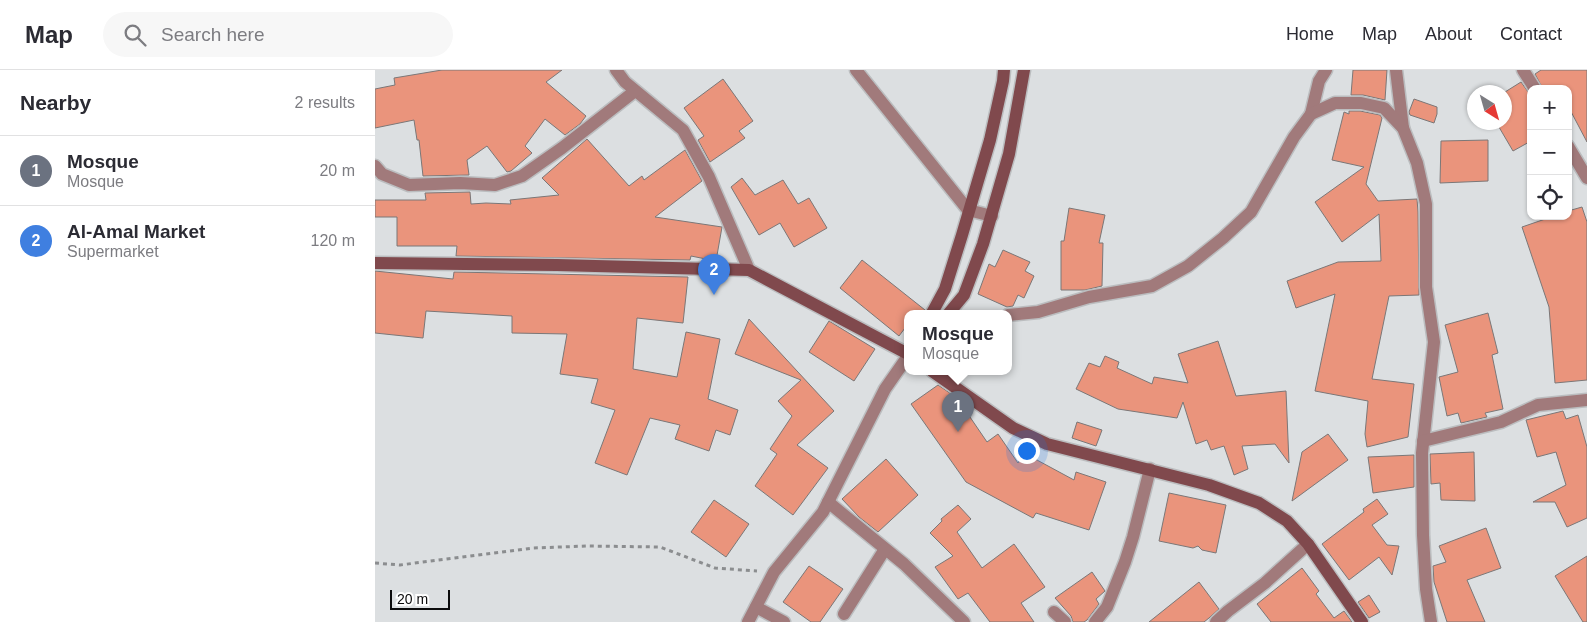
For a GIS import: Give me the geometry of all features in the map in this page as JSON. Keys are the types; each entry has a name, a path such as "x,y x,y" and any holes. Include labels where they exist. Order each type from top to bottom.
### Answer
{"street":[{"path":"616,70 635,91 683,130 709,177 749,270"},
{"path":"856,70 969,210 991,216"},
{"path":"934,310 945,289 990,140 1004,70"},
{"path":"952,310 964,295 983,244 1009,154 1024,70"},
{"path":"1012,315 1037,312 1089,297 1153,286 1188,266 1223,238 1251,212 1294,137 1311,114 1319,81 1326,70"},
{"path":"1397,70 1403,128 1417,163 1427,204 1426,287 1434,342 1423,441 1423,535 1426,588 1431,622"},
{"path":"1523,70 1532,85"},
{"path":"375,166 382,174 409,185 495,184 522,176 562,148 635,91"},
{"path":"1311,114 1335,103 1361,103 1384,108 1403,128"},
{"path":"1572,153 1587,178"},
{"path":"375,263 749,270 904,353"},
{"path":"748,622 774,572 823,512 885,389 904,361"},
{"path":"938,375 1013,428 1047,444 1209,485 1259,502 1287,521 1308,544 1362,622"},
{"path":"1423,441 1501,422 1538,405 1587,400"},
{"path":"1095,622 1107,608 1125,562 1150,469"},
{"path":"828,502 904,564 964,622"},
{"path":"1216,622 1265,583 1308,544"},
{"path":"844,614 885,549"},
{"path":"756,607 784,622"},
{"path":"1054,612 1065,622"}],"path":[{"path":"375,563 400,565 533,548 587,546 661,547 715,568 774,572"}],"building":[{"path":"442,70 562,70 546,82 586,116 580,124 565,135 545,119 525,146 532,153 511,171 507,172 487,146 467,160 469,175 423,176 419,140 417,140 414,120 375,128 375,89 395,85 394,78"},
{"path":"1353,70 1387,70 1385,100 1363,95 1351,95"},
{"path":"1541,70 1587,70 1587,142 1572,114 1572,85 1541,85 1535,74"},
{"path":"723,79 753,121 739,131 745,138 710,162 698,140 704,136 684,108"},
{"path":"1521,82 1527,90 1527,143 1513,151 1501,130 1512,130 1512,88"},
{"path":"1414,99 1437,107 1434,123 1410,115 1409,112"},
{"path":"1349,111 1380,115 1382,118 1366,184 1378,201 1417,199 1418,212 1419,295 1389,296 1372,379 1414,384 1408,437 1367,447 1365,434 1368,401 1315,391 1335,294 1296,308 1287,281 1338,262 1381,261 1379,214 1342,242 1315,202 1364,167 1332,160 1344,112 1349,114"},
{"path":"587,139 629,186 642,176 644,180 685,150 702,181 655,217 722,227 716,261 691,256 690,260 456,256 457,246 397,246 397,217 375,217 375,200 426,200 425,193 470,192 471,204 511,204 510,200 559,195 542,178"},
{"path":"1488,140 1488,181 1440,183 1441,141"},
{"path":"742,178 755,195 783,180 798,204 809,198 827,228 794,247 780,223 759,235 731,187"},
{"path":"1582,207 1587,222 1587,380 1555,383 1549,307 1522,227 1542,220 1572,220 1572,210"},
{"path":"1069,208 1105,215 1099,243 1103,243 1102,286 1085,290 1061,290 1061,241 1064,241"},
{"path":"1003,250 1030,262 1025,271 1034,276 1024,298 1018,295 1013,306 1007,307 978,294 989,264 995,267"},
{"path":"862,260 925,310 904,310 904,329 899,336 840,288"},
{"path":"375,271 453,279 454,272 688,277 683,323 637,318 633,369 677,377 686,332 720,339 708,399 738,410 730,435 716,430 709,451 675,439 680,425 650,418 627,475 595,463 615,410 591,403 598,379 560,374 567,334 512,333 512,316 426,311 423,338 375,333"},
{"path":"1488,313 1498,353 1492,355 1503,409 1485,413 1487,417 1461,423 1458,413 1447,416 1439,377 1458,372 1445,325"},
{"path":"749,319 834,411 797,445 828,468 793,515 755,486 777,454 770,449 792,416 778,401 801,380 735,354"},
{"path":"829,321 875,349 854,381 809,352"},
{"path":"1218,341 1236,396 1286,391 1289,463 1275,444 1242,446 1248,469 1234,475 1224,446 1211,450 1207,440 1196,444 1183,402 1177,418 1118,409 1076,389 1089,363 1100,367 1105,356 1119,362 1117,368 1152,384 1154,377 1188,383 1178,354"},
{"path":"938,385 957,398 987,442 998,434 1018,463 1024,453 1074,480 1076,472 1106,482 1089,530 1036,513 1033,518 966,482 911,404"},
{"path":"1563,411 1566,419 1578,415 1587,447 1587,518 1567,527 1555,502 1533,502 1566,485 1556,452 1537,457 1526,420"},
{"path":"1077,422 1102,430 1096,446 1072,438"},
{"path":"1328,434 1348,460 1292,501 1302,452"},
{"path":"1474,452 1475,501 1441,500 1440,483 1431,484 1430,454"},
{"path":"1414,455 1414,487 1373,493 1368,457"},
{"path":"886,459 918,495 878,532 859,517 842,499"},
{"path":"1169,493 1226,505 1216,553 1202,550 1198,546 1193,548 1159,541"},
{"path":"1377,499 1388,514 1372,525 1387,545 1399,546 1392,575 1379,557 1349,580 1322,544 1364,512 1363,509"},
{"path":"714,500 749,524 726,557 691,532"},
{"path":"958,505 971,519 957,532 982,568 1014,544 1045,587 1021,603 1034,622 990,622 968,593 958,599 935,567 953,556 930,533 942,521 941,519"},
{"path":"1486,528 1501,568 1467,580 1485,622 1447,622 1434,582 1433,566 1446,562 1439,546"},
{"path":"1587,556 1587,622 1583,622 1555,576"},
{"path":"809,566 843,589 820,622 811,622 783,602"},
{"path":"1302,568 1319,591 1316,594 1334,618 1344,611 1352,622 1271,622 1257,604"},
{"path":"1092,572 1105,591 1096,599 1099,604 1087,620 1084,622 1073,622 1071,616 1055,598"},
{"path":"1199,582 1219,609 1204,622 1149,622"},
{"path":"1369,595 1380,612 1369,618 1358,602"}],"place":[{"name":"Al-Amal Market","path":"714,295"},
{"name":"Mosque","path":"958,432"}]}
